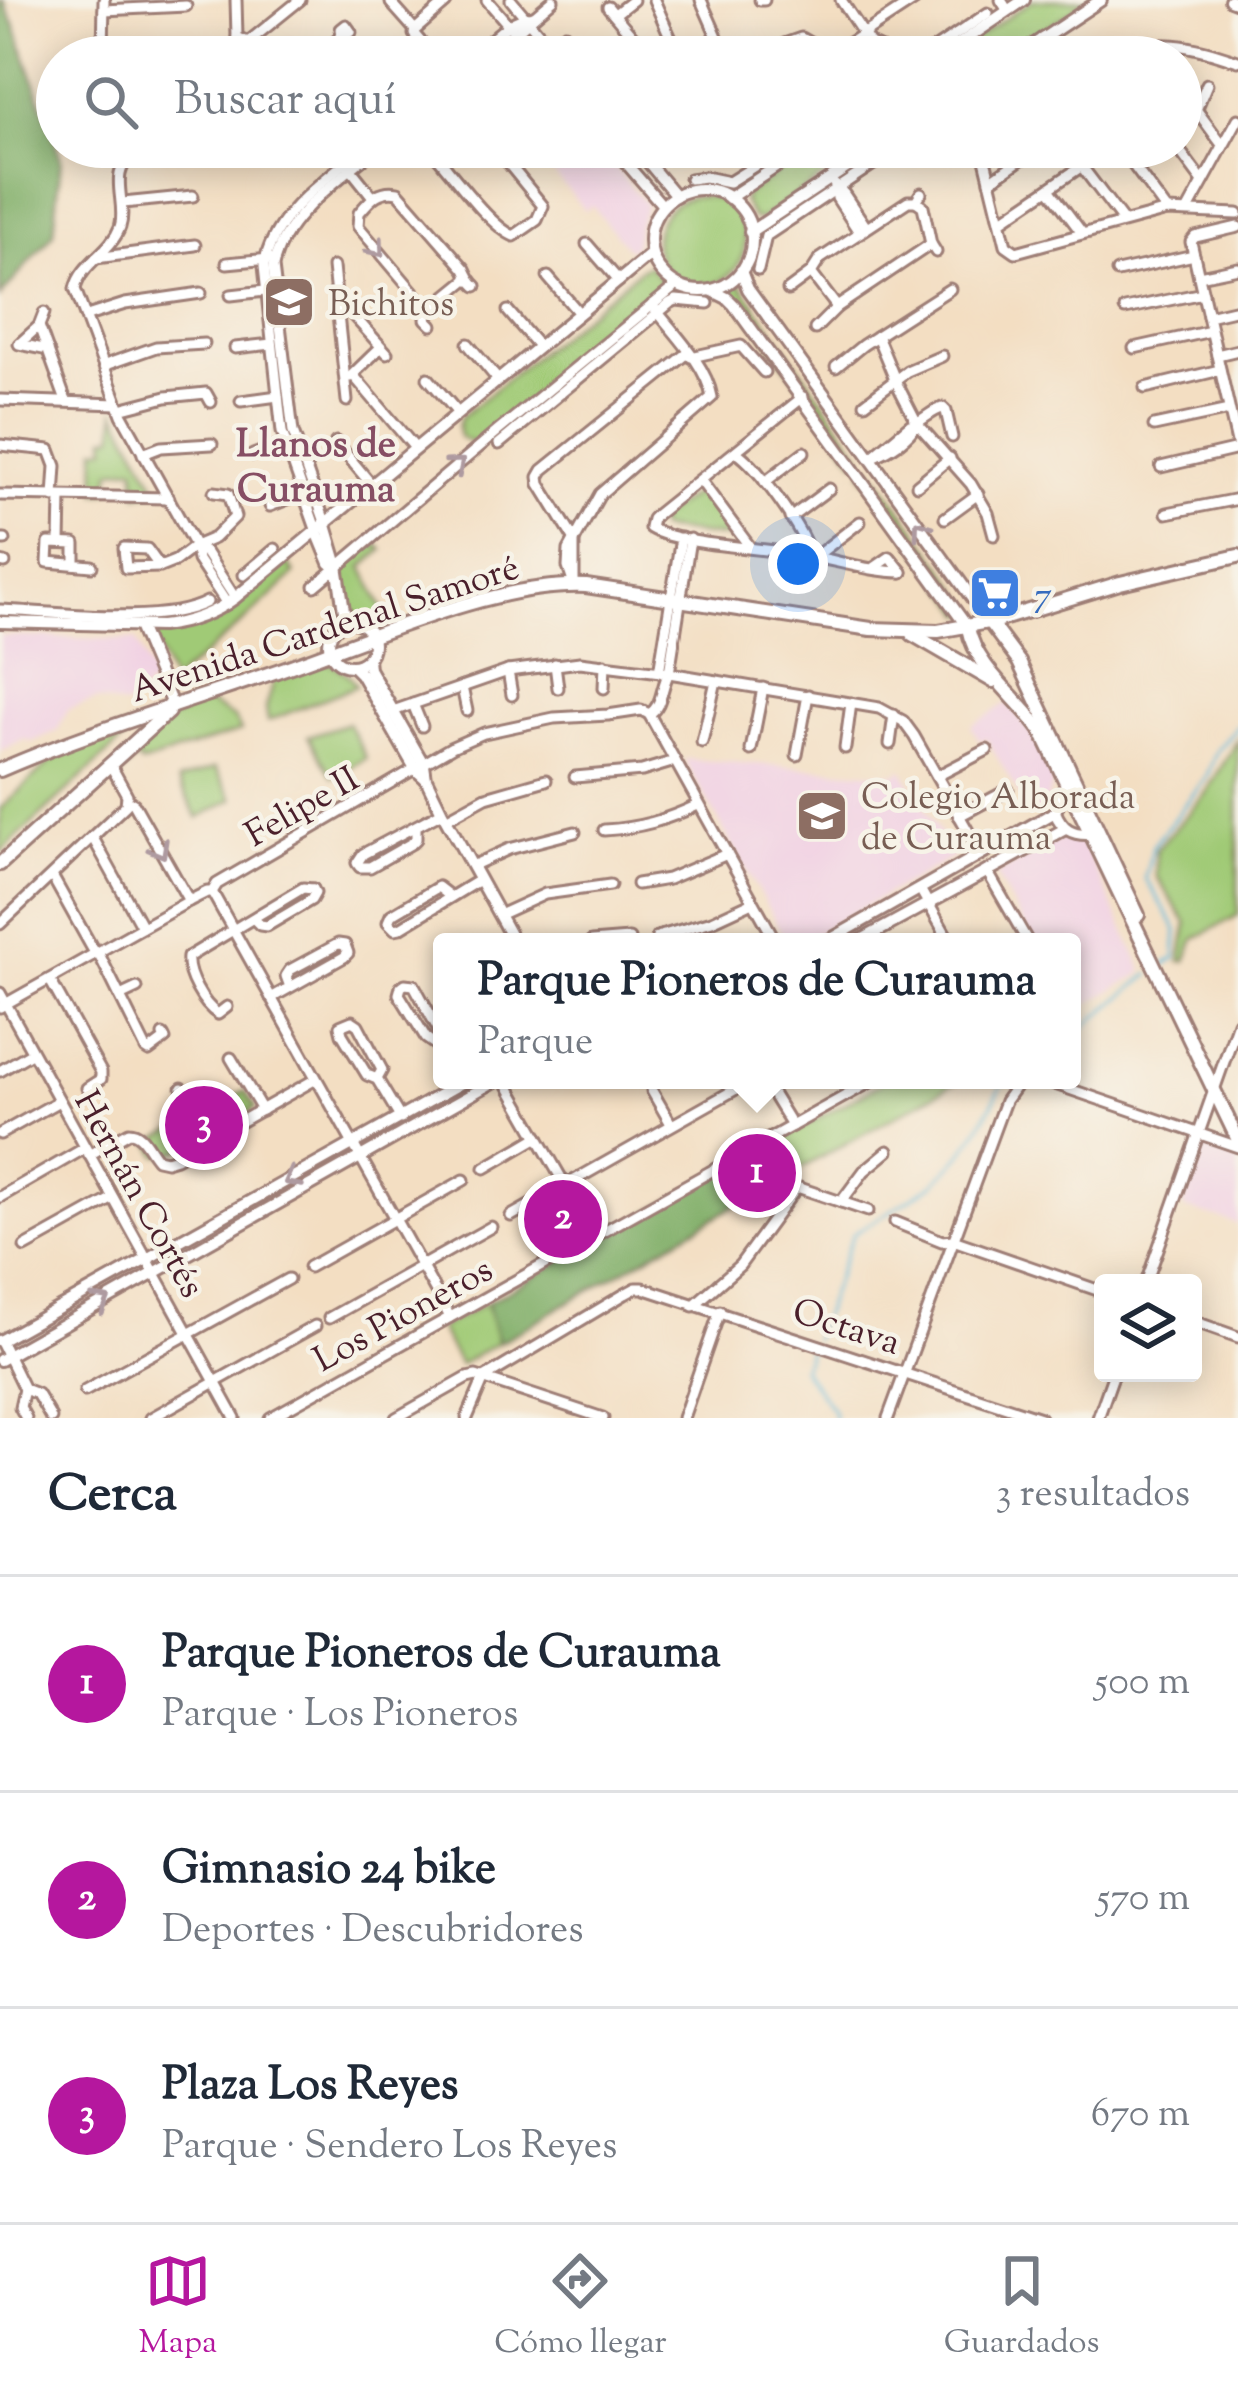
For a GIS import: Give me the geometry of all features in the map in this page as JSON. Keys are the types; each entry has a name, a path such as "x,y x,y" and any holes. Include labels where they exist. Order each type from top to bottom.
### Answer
{"main road":[{"name":"Avenida Cardenal Samoré","path":"0,770 129,721 508,594 574,585 908,632 990,623 1120,584 1238,556"},
{"path":"990,623 1019,662 1156,955 1156,966"},
{"path":"968,628 979,655 1042,732 1238,1143"},
{"path":"908,632 1014,696"},
{"path":"1000,681 1019,662"},
{"path":"0,864 173,707"},
{"path":"129,721 131,745"}],"street":[{"path":"236,0 237,36"},
{"path":"255,36 300,0"},
{"path":"390,0 418,36 440,4"},
{"path":"487,0 518,36"},
{"path":"511,0 543,36"},
{"path":"502,36 553,0"},
{"path":"633,0 611,10 633,36"},
{"path":"654,0 670,36"},
{"path":"701,0 717,36"},
{"path":"841,0 865,36"},
{"path":"963,36 1004,6 1024,0"},
{"path":"1046,36 1101,0"},
{"path":"870,36 907,2"},
{"path":"103,36 104,5 186,6"},
{"path":"962,36 988,13"},
{"path":"506,36 512,29"},
{"path":"1202,51 1238,61"},
{"path":"1202,96 1207,84"},
{"path":"1202,118 1223,146"},
{"path":"1188,210 1238,119"},
{"path":"121,168 120,226 114,239 78,277 75,289 119,406 195,546 206,554 231,601"},
{"path":"346,623 336,559 303,493 285,442 265,291 270,259 292,224 347,168"},
{"path":"351,168 373,197"},
{"path":"447,168 492,219 514,236 537,220 543,206 512,168"},
{"path":"630,168 663,206"},
{"path":"653,168 676,196"},
{"path":"730,198 761,168"},
{"path":"690,179 729,182 764,168"},
{"path":"836,189 857,168"},
{"path":"751,232 868,168"},
{"path":"988,168 1009,250 1016,252 1167,211 1234,215 1238,201"},
{"path":"991,181 1010,168"},
{"path":"1001,220 1079,168"},
{"path":"1083,168 1123,221"},
{"path":"1135,168 1167,211"},
{"path":"1193,168 1203,182"},
{"path":"836,189 863,230"},
{"path":"698,190 730,198 751,232 750,253 741,271 710,297 664,277 652,254 650,237 663,206 676,196 698,190"},
{"path":"1049,190 1082,233"},
{"path":"468,275 434,306 428,306 358,226 358,213 373,197 398,192 468,275 476,286"},
{"path":"123,203 193,196"},
{"path":"788,290 811,273 820,259 918,197 933,248 837,308 815,329"},
{"path":"758,270 765,237 776,222"},
{"path":"1161,466 1238,448 1229,410 1232,395 1220,370 1192,239 1238,227"},
{"path":"96,258 195,244"},
{"path":"587,244 619,281"},
{"path":"244,575 320,525 652,254"},
{"path":"1117,272 1194,254"},
{"path":"227,263 270,259"},
{"path":"270,259 293,432 320,525"},
{"path":"333,267 349,378 347,401"},
{"path":"1199,276 1238,268"},
{"path":"741,271 748,289 990,623"},
{"path":"811,273 837,308"},
{"path":"548,277 579,313"},
{"path":"499,444 677,285"},
{"path":"836,368 950,289"},
{"path":"231,295 265,291"},
{"path":"87,316 125,304 201,293"},
{"path":"334,293 384,350 349,378"},
{"path":"1125,310 1203,293"},
{"path":"315,586 498,431 655,309 676,300 727,298 968,628"},
{"path":"428,306 426,319 432,326"},
{"path":"574,585 567,560 600,494 710,400 712,391 655,309"},
{"path":"1208,316 1238,309"},
{"path":"508,310 538,346"},
{"path":"44,313 39,326 19,344 48,350"},
{"path":"39,326 66,401"},
{"path":"1134,348 1211,331"},
{"path":"877,336 917,423 978,494 994,535"},
{"path":"105,365 155,347 204,344"},
{"path":"236,348 272,344"},
{"path":"468,344 498,380"},
{"path":"574,539 540,484 544,470 689,355 741,346 764,372"},
{"path":"1217,355 1238,350"},
{"path":"865,404 907,371 942,356"},
{"path":"1145,388 1220,370"},
{"path":"349,378 415,448"},
{"path":"428,378 458,412"},
{"path":"0,400 119,406 206,394 211,402"},
{"path":"242,401 278,396"},
{"path":"654,532 652,519 803,397"},
{"path":"856,470 910,425 943,408 952,437"},
{"path":"1154,426 1229,410"},
{"path":"498,431 516,430"},
{"path":"253,454 285,442"},
{"path":"336,442 371,484"},
{"path":"143,454 161,447 212,444"},
{"path":"0,446 50,450 56,466 60,543"},
{"path":"736,452 764,482 813,556"},
{"path":"764,482 805,452"},
{"path":"917,484 950,458"},
{"path":"701,481 750,547"},
{"path":"790,518 829,489"},
{"path":"160,567 147,549 123,543 126,568 160,567 175,561 214,538 235,517 229,494 214,492"},
{"path":"269,506 303,493"},
{"path":"945,518 978,494"},
{"path":"0,495 169,498"},
{"path":"1167,513 1238,499"},
{"path":"813,556 860,522"},
{"path":"638,535 654,532 874,568"},
{"path":"685,538 664,676 658,704 649,714 771,933"},
{"path":"75,563 75,544 49,543 48,562 92,566"},
{"path":"0,610 35,617 134,622 180,617 231,601 273,556"},
{"path":"180,617 207,602"},
{"path":"0,622 35,617"},
{"path":"134,622 173,707"},
{"path":"422,772 361,674 331,652 332,634 346,623 362,625 372,637 369,669 509,933"},
{"path":"353,666 368,658"},
{"path":"393,711 508,671 556,664 605,664 879,708 894,715 914,736 980,854"},
{"path":"556,664 558,688"},
{"path":"604,688 605,664"},
{"path":"508,671 512,695"},
{"path":"702,742 716,681"},
{"path":"462,687 467,711"},
{"path":"751,750 763,688"},
{"path":"797,755 808,695"},
{"path":"845,748 851,703"},
{"path":"413,704 422,726"},
{"name":"Felipe II","path":"2,1001 212,892 217,884 422,772 452,747 515,724 640,710 649,714"},
{"path":"890,745 894,715"},
{"path":"937,776 987,750"},
{"path":"575,777 642,771 675,761"},
{"path":"110,764 189,901"},
{"path":"416,827 412,843 370,867 360,867 358,859 363,854 409,828 487,797 546,781"},
{"path":"842,933 1055,812 1066,784"},
{"path":"959,817 1008,790"},
{"path":"0,924 129,802"},
{"path":"604,830 662,822 698,805"},
{"path":"1055,812 1065,829"},
{"path":"874,933 1065,829 1090,834"},
{"path":"472,866 509,849 575,832"},
{"path":"93,838 142,927"},
{"path":"637,884 668,879 727,854"},
{"path":"987,871 1023,933"},
{"path":"52,876 146,1049 159,1046 164,1035"},
{"path":"451,897 438,887 391,915 388,922 400,928 479,880"},
{"path":"500,915 545,894 610,885"},
{"path":"227,1007 218,1014 210,1010 188,970 186,961 192,953 303,888 310,887 315,893 267,926 254,919"},
{"path":"920,889 945,933"},
{"path":"212,892 450,1317"},
{"path":"671,933 753,902"},
{"path":"271,998 344,957 348,953 345,946 338,944 290,970 286,976 290,987"},
{"path":"50,980 100,1072 100,1079 87,1088"},
{"path":"433,1017 414,985 401,987 399,994 433,1045"},
{"path":"120,996 137,988"},
{"name":"Hernán Cortés","path":"2,1001 235,1418"},
{"path":"1149,1274 1238,1022"},
{"path":"377,1079 382,1070 358,1025 343,1023 342,1034 400,1119"},
{"path":"0,1070 32,1053"},
{"path":"231,1058 262,1110"},
{"path":"0,1197 134,1126 157,1159 166,1161 316,1079"},
{"path":"182,1088 211,1139"},
{"path":"51,1418 37,1394 24,1389 3,1358 0,1341 449,1089"},
{"path":"3,1358 485,1089"},
{"path":"507,1089 595,1238"},
{"path":"511,1216 735,1089"},
{"path":"769,1089 792,1126"},
{"name":"Los Pioneros","path":"270,1418 858,1089"},
{"path":"889,1418 1005,1101 1014,1089"},
{"path":"1069,1089 1238,1143"},
{"path":"652,1091 671,1124"},
{"path":"0,1134 59,1101"},
{"path":"484,1168 538,1137"},
{"path":"841,1202 864,1171 887,1151"},
{"path":"309,1267 464,1180"},
{"path":"693,1306 740,1265 797,1187 868,1211"},
{"path":"26,1247 112,1198"},
{"path":"895,1222 1094,1289"},
{"path":"329,1318 491,1227"},
{"path":"85,1391 288,1279"},
{"name":"Octava","path":"484,1378 636,1288 644,1288 1040,1418"},
{"path":"683,1418 720,1311"},
{"path":"1202,1324 1238,1336"},
{"path":"151,1418 315,1326"},
{"path":"396,1418 467,1378 484,1378 603,1418"},
{"path":"466,1418 484,1378"},
{"path":"1098,1418 1111,1382"},
{"path":"24,1389 20,1407 26,1418"}],"shaded area":[{"path":"549,168 615,168 646,205 629,250 591,205 585,210"},
{"path":"0,636 136,640 154,681 126,707 96,700 68,709 57,731 0,751"},
{"path":"1007,703 1033,734 1054,780 1044,807 1031,815 986,738 980,741 971,726"},
{"name":"Colegio Alborada de Curauma","path":"684,759 896,774 902,769 954,857 816,933 782,933"},
{"path":"1062,838 1083,844 1144,972 1081,1008 1081,933 1028,933 996,875"},
{"path":"1205,1145 1235,1155 1238,1224 1183,1208"}],"green space":[{"path":"3,0 36,86 36,168 60,168 54,233 0,297"},
{"path":"1033,0 1088,0 1034,36 979,36"},
{"path":"784,168 837,168 760,220 753,219 743,201"},
{"path":"700,196 732,209 745,241 732,273 700,286 668,273 655,241 668,209"},
{"path":"649,265 664,290 478,442 460,437 461,417"},
{"path":"739,282 862,456 855,461 730,289"},
{"path":"116,411 155,484 153,492 138,494 135,467 112,470 108,492 97,492 96,448 107,447 106,437 115,435"},
{"path":"870,466 975,611 965,614 862,472"},
{"path":"699,491 739,539 659,529 657,519"},
{"path":"377,544 383,550 363,567 388,619 377,624 350,612 341,571"},
{"path":"288,562 295,574 172,682 153,640 156,633 211,617"},
{"path":"324,661 342,670 356,686 268,721 266,708 275,677"},
{"path":"205,701 234,718 241,731 141,764 137,758 121,773 118,768 146,739"},
{"path":"348,723 366,758 333,777 308,736"},
{"path":"124,730 127,736 0,853 0,809 62,751"},
{"path":"1238,739 1238,915 1195,939 1186,961 1180,961 1187,924 1156,876 1156,850 1206,793"},
{"path":"215,768 233,799 198,818 178,781"},
{"path":"871,1089 944,1089 459,1365 439,1329"},
{"path":"245,1091 256,1108 169,1156 158,1155 151,1142"},
{"path":"759,1152 755,1194 498,1343 486,1303"}],"waterway":[{"path":"1158,969 1175,958 1177,930 1145,878 1153,846 1206,778 1217,750 1238,726"},
{"path":"1081,1030 1150,974"},
{"path":"814,1339 853,1234 934,1184 977,1132 1000,1089"},
{"path":"810,1348 802,1369 834,1418"}],"place":[{"name":"Bichitos","path":"289,302"},
{"name":"7","path":"995,593"},
{"name":"Colegio Alborada de Curauma","path":"822,816"},
{"name":"Plaza Los Reyes","path":"204,1125"},
{"name":"Parque Pioneros de Curauma","path":"757,1173"},
{"name":"Gimnasio 24 bike","path":"563,1219"}],"district":[{"name":"Llanos de Curauma","path":"316,464"}]}
